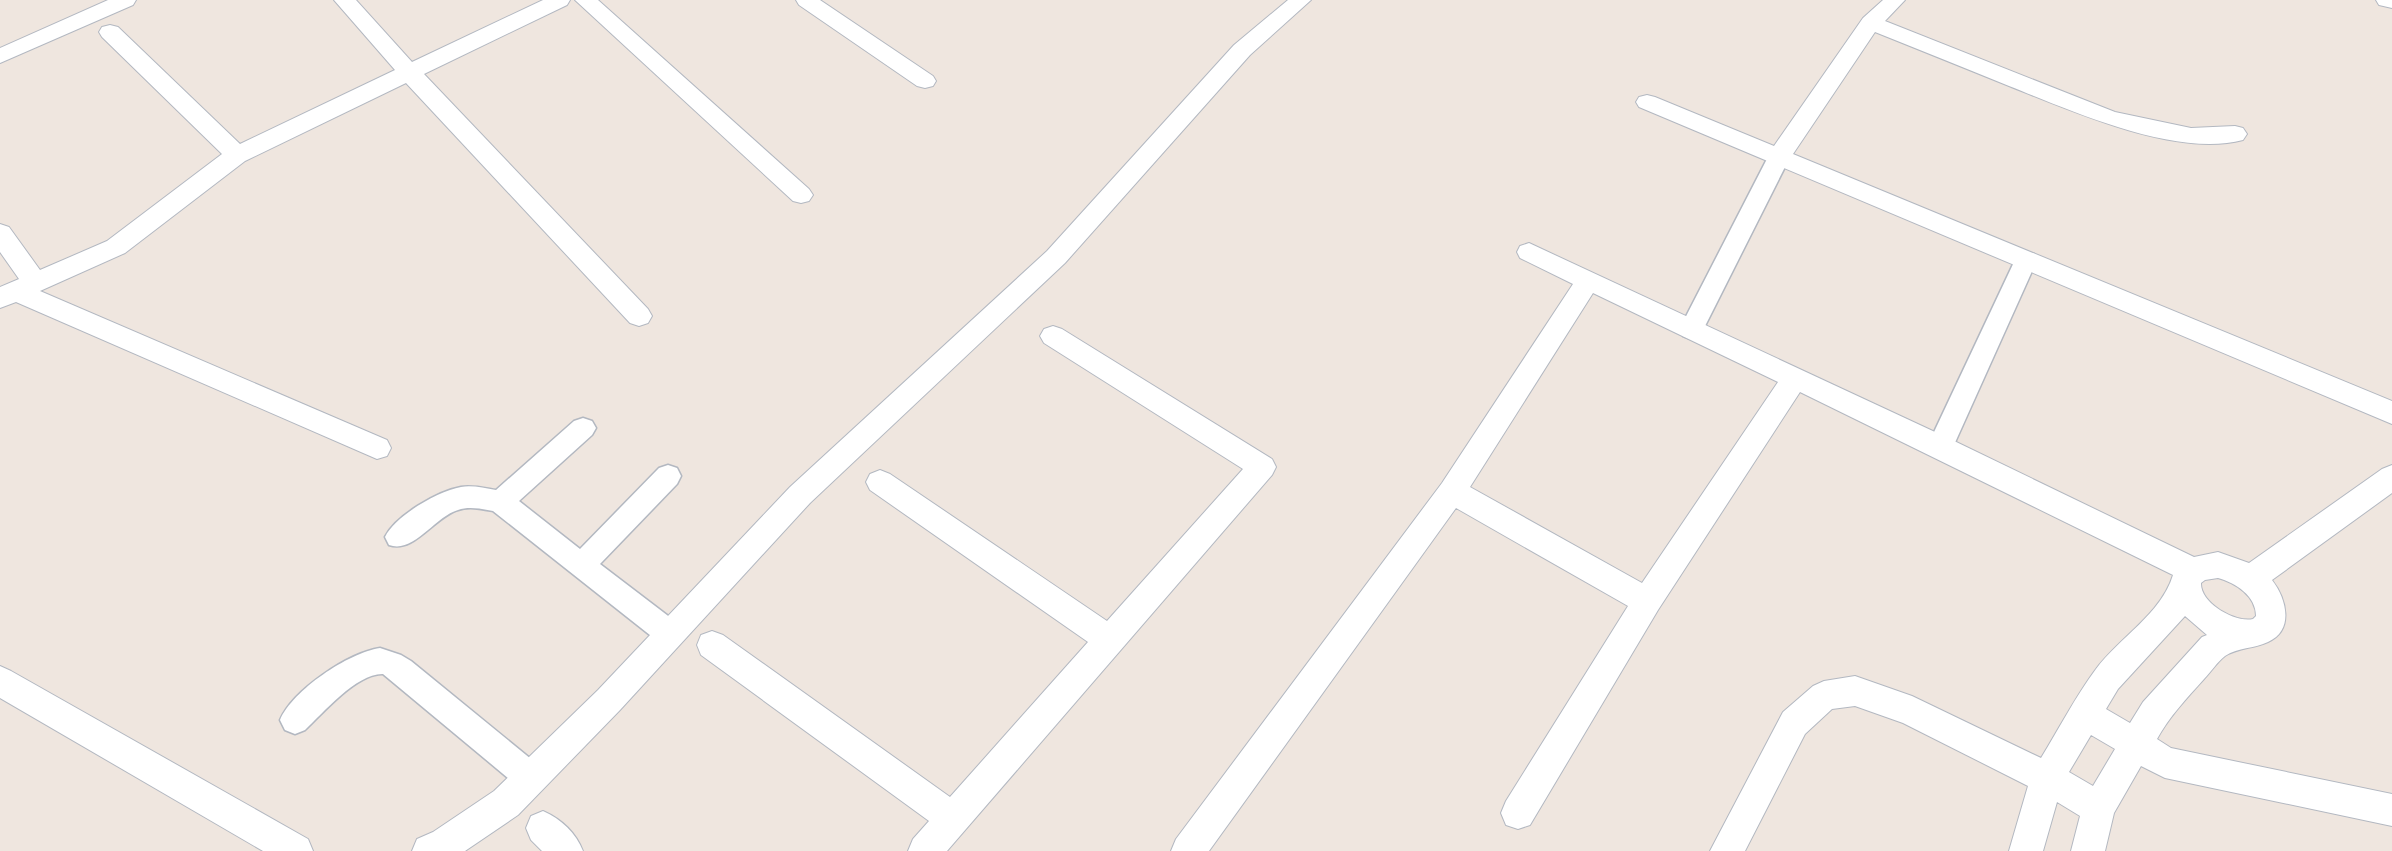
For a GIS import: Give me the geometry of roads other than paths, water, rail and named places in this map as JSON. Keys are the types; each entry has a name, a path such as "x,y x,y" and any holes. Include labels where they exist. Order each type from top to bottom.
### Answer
{"street":[{"path":"0,56 126,0"},
{"path":"344,0 409,72 639,316"},
{"path":"17,290 116,247 237,154 560,0"},
{"path":"585,0 801,196"},
{"path":"806,0 926,81"},
{"path":"429,851 444,845 506,803 609,700 800,495 1056,257 1242,50 1300,0"},
{"path":"1779,158 1871,23 1895,0"},
{"path":"2386,0 2392,2"},
{"path":"1871,23 2110,118 2190,136 2236,134"},
{"path":"110,32 237,154"},
{"path":"1647,102 2392,413"},
{"path":"0,232 17,290 377,448"},
{"path":"1529,252 1940,447 2189,581"},
{"path":"1188,851 1452,491 1588,281"},
{"path":"925,851 1262,467 1053,336"},
{"path":"1518,813 1647,601 1794,379"},
{"path":"2250,579 2392,478"},
{"path":"880,482 1110,640"},
{"path":"1452,491 1647,601"},
{"path":"2026,851 2047,778 2107,679 2168,614 2189,581 2203,566 2218,565 2234,570 2250,579 2263,591 2271,605 2272,618 2267,628 2255,634 2239,634 2222,628 2206,618 2192,605 2189,581"},
{"path":"2088,851 2099,808 2154,713 2213,646 2239,634"},
{"path":"712,645 953,819"},
{"path":"0,681 296,851"},
{"path":"1728,851 1794,723 1824,696 1856,691 1912,711 2047,778 2099,808"},
{"path":"2086,714 2164,762 2392,810"},
{"path":"544,828 566,851"}],"lane":[{"path":"1690,330 1779,158"},
{"path":"1940,447 2026,260"},
{"path":"500,502 583,428"},
{"path":"581,566 668,476"},
{"path":"398,537 444,504 461,498 480,498 500,502 670,634"},
{"path":"295,720 344,676 361,666 380,661 393,665 407,674 531,778"}]}
